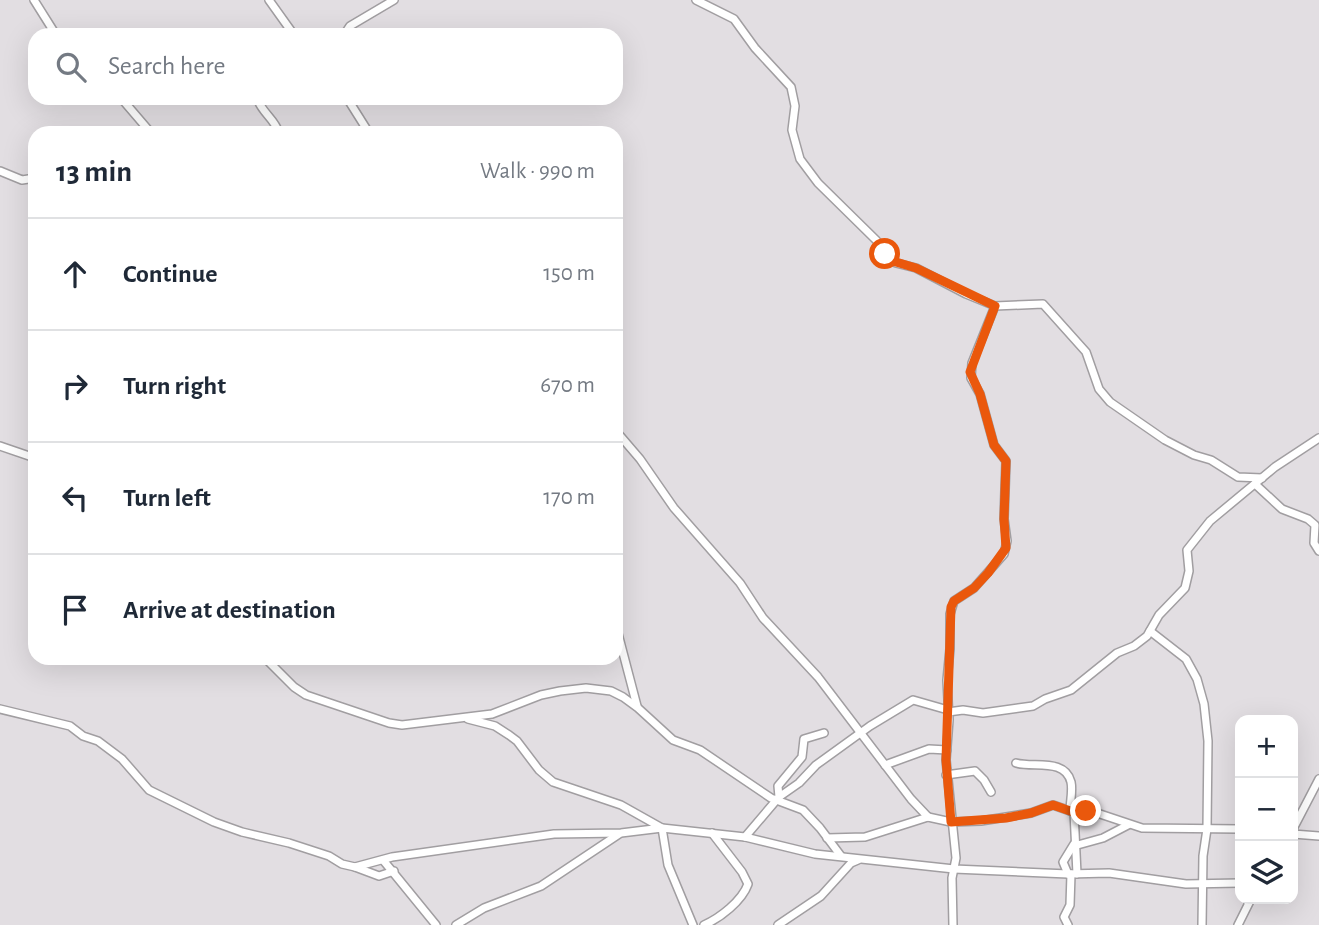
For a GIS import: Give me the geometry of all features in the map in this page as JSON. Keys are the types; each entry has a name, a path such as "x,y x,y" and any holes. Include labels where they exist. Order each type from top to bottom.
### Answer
{"street":[{"path":"34,0 52,28"},
{"path":"269,0 289,28"},
{"path":"349,28 394,0"},
{"path":"696,0 734,19 755,48 791,87 796,106 792,130 800,159 818,183 876,240 885,254 896,262 916,268 973,298 995,306 1043,304 1081,345 1089,358 1101,392 1124,413 1165,440 1194,455 1211,460 1238,477 1262,478"},
{"path":"127,105 145,126"},
{"path":"259,105 276,126"},
{"path":"351,105 365,126"},
{"path":"0,171 22,180 28,179"},
{"path":"953,925 952,878 956,858 946,775 951,607 954,601 974,588 988,573 1006,548 1006,461 994,445 980,394 970,372 995,306"},
{"path":"745,837 778,798 799,783 816,765 912,700 948,711 984,713 1033,706 1071,690 1117,653 1137,645 1165,608 1185,588 1189,571 1186,554 1210,522 1262,478 1319,438"},
{"path":"623,439 674,508 740,583 763,618 818,677 911,799 928,817"},
{"path":"0,446 28,456"},
{"path":"1255,484 1282,509 1312,522 1316,528 1314,543 1319,551"},
{"path":"1150,631 1186,659 1201,689 1208,741 1208,829 1203,856 1202,925"},
{"path":"623,652 638,708"},
{"path":"272,665 306,695 402,725 496,713 541,695 586,688 611,691 638,708 673,740 700,750 756,789 803,810 841,856"},
{"path":"0,709 71,726 83,736 98,741 121,759 149,790 214,822 329,856 342,864 379,876 394,871"},
{"path":"466,718 495,726 509,735 553,782 621,805 662,828"},
{"path":"778,798 778,786 802,757 804,739 824,733"},
{"path":"886,765 929,749 947,750"},
{"path":"1016,763 1032,767 1051,765 1063,771 1072,784 1074,845 1070,905 1065,923"},
{"path":"946,775 975,771 991,792"},
{"path":"1298,822 1319,779"},
{"path":"827,838 865,838 928,817 951,822 1006,818 1053,805 1072,811 1094,812 1142,828 1235,829"},
{"path":"1072,874 1063,862 1074,845 1104,838 1128,825"},
{"path":"662,828 668,864 693,925"},
{"path":"355,867 392,857 554,834 621,833 662,828 745,837 794,850 954,869 1109,873 1170,882 1235,883"},
{"path":"456,925 484,908 541,886 621,833"},
{"path":"704,925 739,899 748,884 712,833"},
{"path":"1298,833 1319,836"},
{"path":"778,925 821,896 851,863 860,859"},
{"path":"383,860 436,925"},
{"path":"1238,925 1248,904"}],"route":[{"path":"885,254 896,262 916,268 995,306 970,372 980,394 994,445 1006,461 1004,519 1007,541 1004,554 988,573 974,588 954,601 951,607 946,760 951,822 1006,818 1053,805 1076,813 1086,811"}]}
